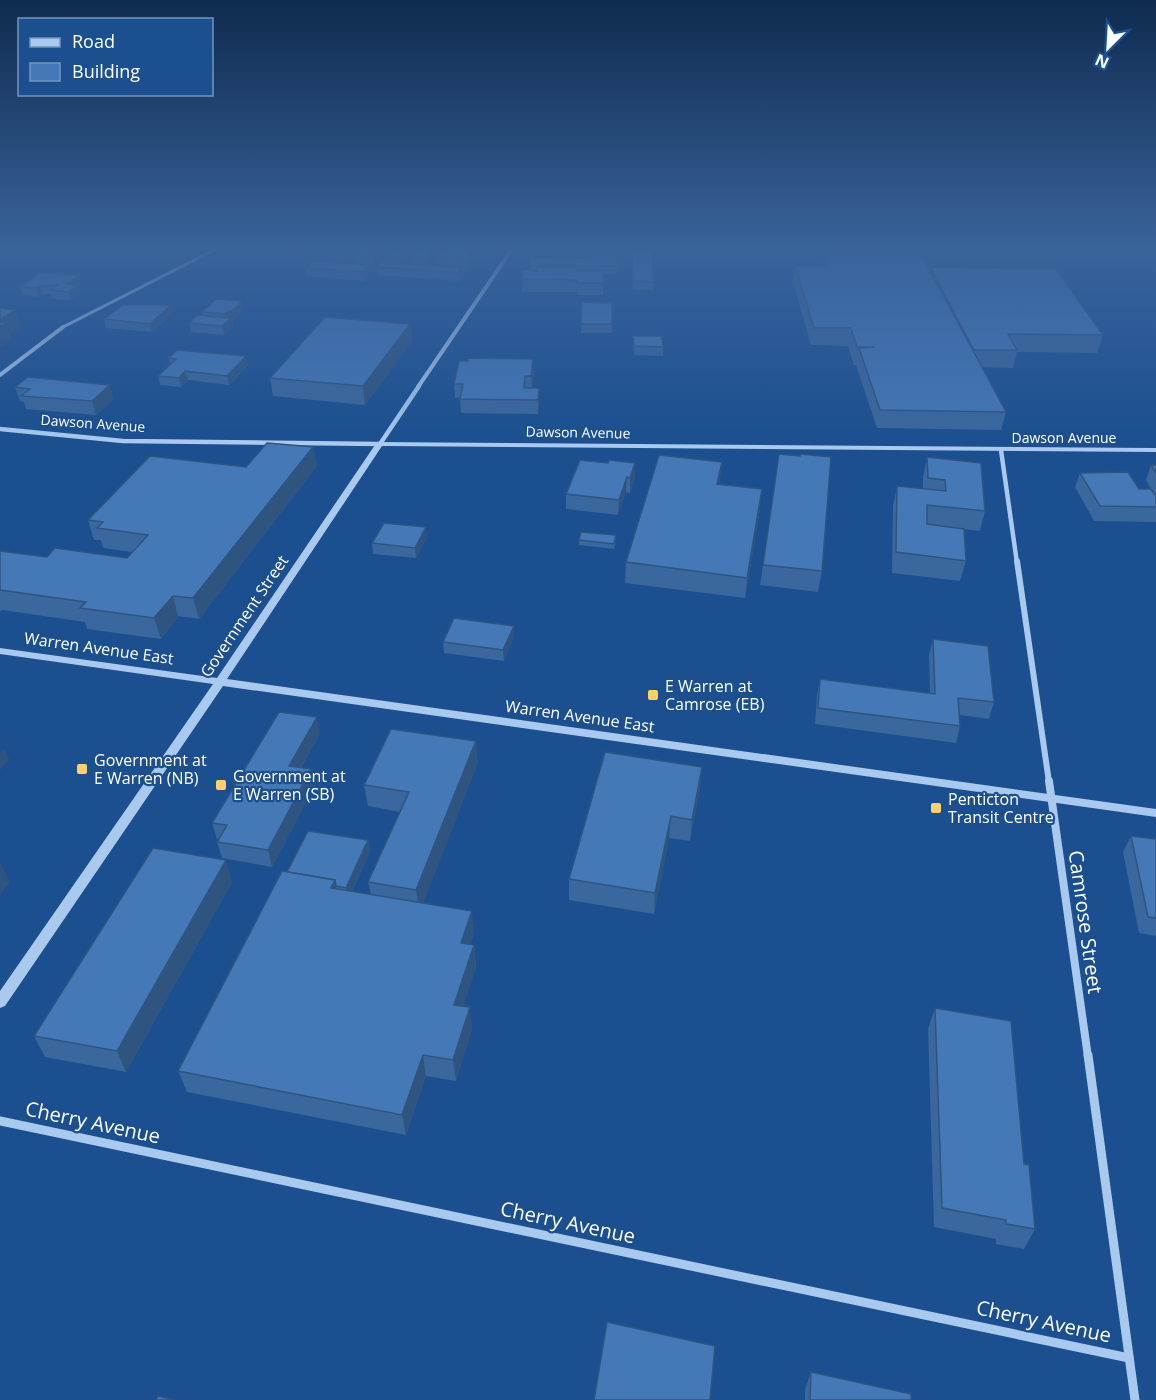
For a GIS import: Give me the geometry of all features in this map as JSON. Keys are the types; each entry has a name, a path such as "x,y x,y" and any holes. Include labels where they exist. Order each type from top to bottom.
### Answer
{"street":[{"name":"Government Street","path":"0,1002 220,682 469,311"},
{"path":"0,375 63,327"},
{"name":"Dawson Avenue","path":"0,429 123,441 1156,450"},
{"name":"Camrose Street","path":"1001,450 1135,1400"},
{"name":"Warren Avenue East","path":"0,651 1156,813"},
{"name":"Cherry Avenue","path":"0,1121 1129,1358"}],"lane":[{"path":"63,327 94,311"}],"building":[{"path":"0,311 13,311 0,320"},
{"path":"114,311 164,311 150,324 104,319"},
{"path":"203,311 230,311 224,314"},
{"path":"582,311 612,311 612,324 581,324"},
{"path":"809,311 952,311 1006,412 880,410 859,348 875,347 857,347 851,328 814,328"},
{"path":"954,311 1086,311 1103,335 1008,334 1017,350 974,350"},
{"path":"198,315 231,318 222,326 189,323"},
{"path":"325,317 410,324 363,386 270,378"},
{"path":"633,336 662,336 663,347 634,346"},
{"path":"177,350 246,356 227,376 185,371 179,378 158,376 176,359 169,358"},
{"path":"468,358 533,359 531,376 525,376 524,388 539,388 538,400 460,399 463,384 454,384 459,361 468,361"},
{"path":"28,377 110,385 92,401 21,396 30,389 15,387"},
{"path":"267,443 313,447 193,598 173,596 154,618 80,608 86,602 0,590 0,551 47,557 55,548 127,558 148,535 97,528 103,522 88,520 150,456 246,467"},
{"path":"779,454 831,457 822,571 763,565"},
{"path":"659,455 722,462 717,484 762,489 747,578 626,562"},
{"path":"927,457 981,463 985,511 927,505 927,524 964,529 966,561 896,552 897,486 946,491 945,480 928,478"},
{"path":"580,460 635,463 619,500 566,494"},
{"path":"1128,472 1139,489 1151,489 1156,496 1156,507 1100,506 1080,473"},
{"path":"384,523 426,527 415,548 372,543"},
{"path":"581,532 616,535 614,544 579,540"},
{"path":"454,618 514,626 503,650 443,642"},
{"path":"933,639 988,646 994,702 958,698 960,726 818,708 820,679 935,694"},
{"path":"279,712 317,717 289,766 311,769 268,850 217,842 227,825 212,823"},
{"path":"391,729 476,741 416,890 368,882 409,792 364,785"},
{"path":"605,752 702,767 692,820 671,816 655,893 569,879"},
{"path":"308,831 368,840 346,888 336,886 335,880 287,872"},
{"path":"1131,836 1156,839 1156,918 1148,917"},
{"path":"153,848 226,860 117,1051 34,1036"},
{"path":"282,871 335,880 331,888 472,911 461,943 474,945 454,1005 470,1007 453,1060 423,1055 402,1115 178,1071"},
{"path":"935,1008 1011,1021 1024,1164 1029,1165 1035,1229 1006,1224 1006,1220 942,1208"},
{"path":"607,1322 715,1346 710,1400 594,1400"},
{"path":"811,1372 911,1394 911,1400 810,1400"},
{"path":"158,1396 174,1400 156,1400"}],"place":[{"name":"E Warren at Camrose (EB)","path":"653,695"},
{"name":"Government at E Warren (NB)","path":"82,769"},
{"name":"Government at E Warren (SB)","path":"221,785"},
{"name":"Penticton Transit Centre","path":"936,808"}]}
